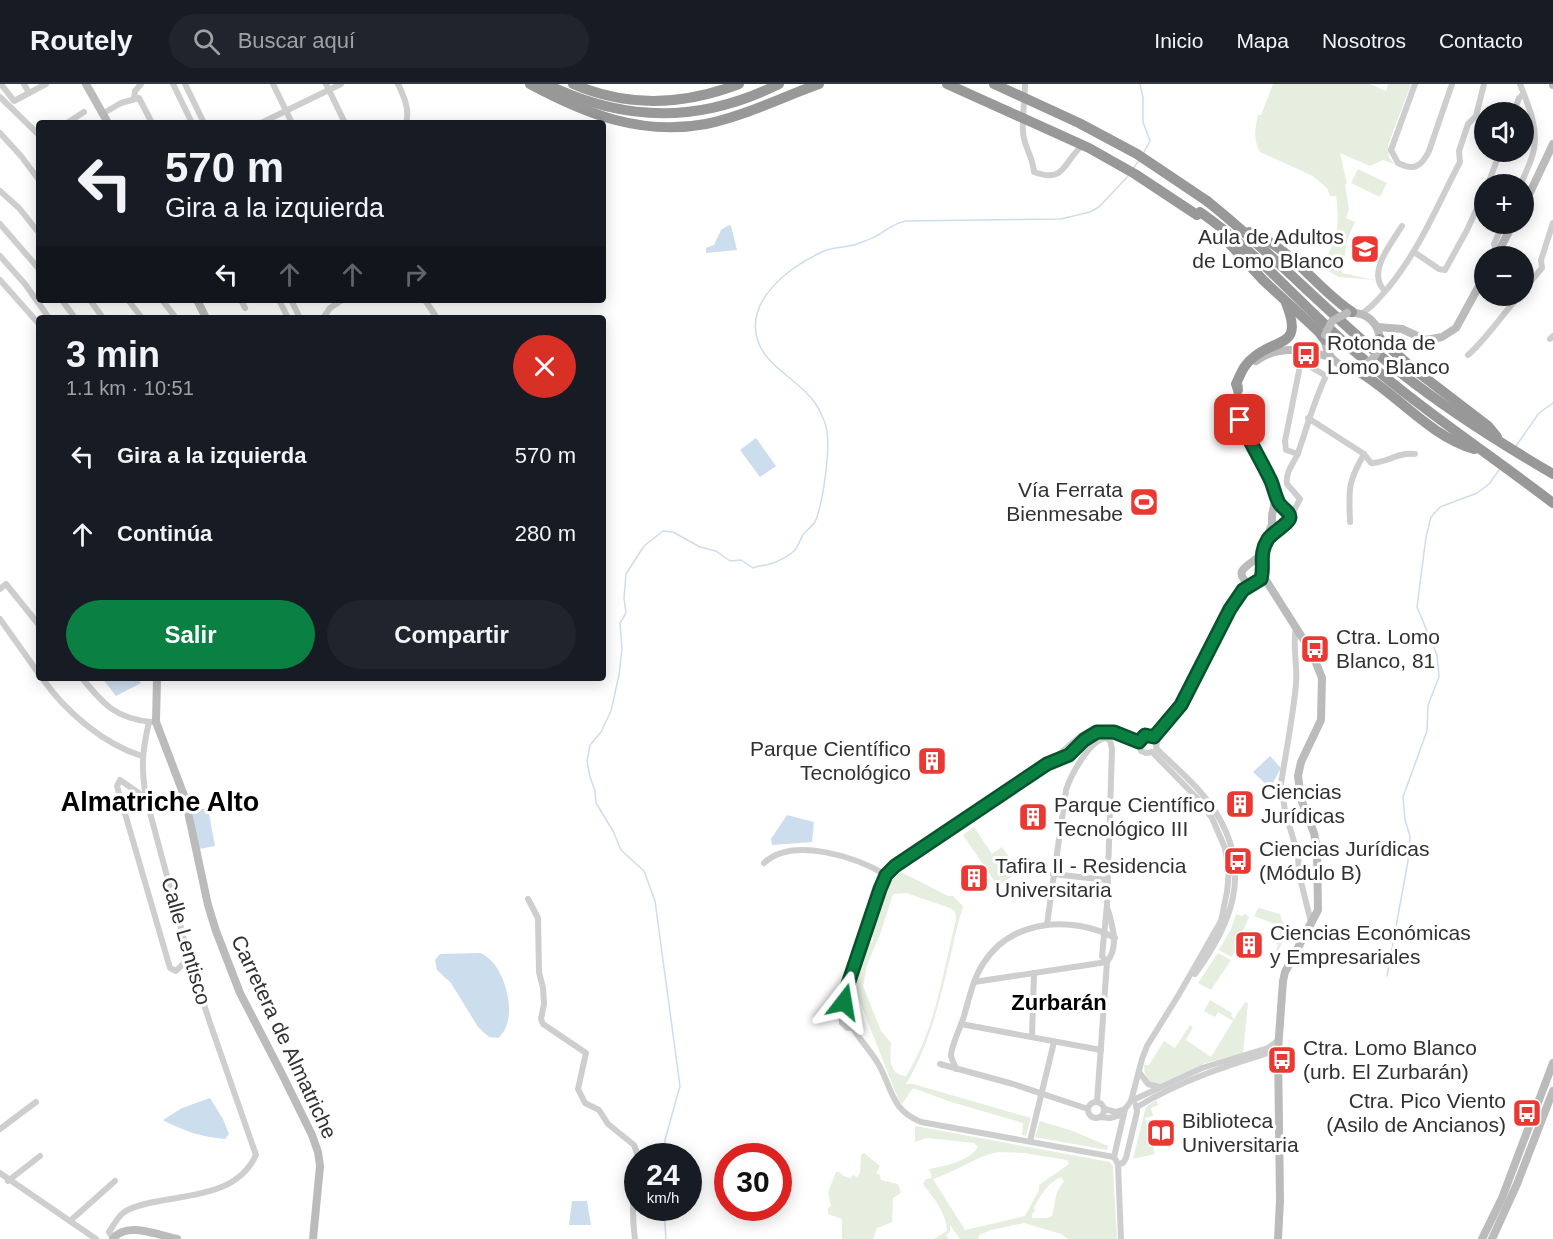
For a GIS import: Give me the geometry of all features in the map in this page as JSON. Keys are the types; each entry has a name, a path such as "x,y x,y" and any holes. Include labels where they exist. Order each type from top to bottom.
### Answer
{"highway":[{"path":"530,84 577,109 603,117 630,124 679,127 706,124 739,114 819,84"},
{"path":"546,84 595,105 656,114 705,111 736,103 779,84"},
{"path":"573,84 603,95 660,101 690,99 739,84"},
{"path":"589,84 626,93 658,95 688,92 719,84"},
{"path":"947,84 1089,148 1198,214 1325,340"},
{"path":"968,84 1090,142 1148,176 1239,244 1359,355 1553,504"},
{"path":"994,84 1079,123 1137,153 1207,201 1243,230 1368,346 1402,374 1449,402"},
{"path":"1243,230 1263,237 1282,251 1339,303 1354,313"},
{"path":"1238,390 1236,384 1245,365 1256,355 1287,340 1291,333 1292,318 1284,300"},
{"path":"1380,342 1449,402 1505,446 1553,474"},
{"path":"1357,367 1427,424 1468,447 1486,452"}],"street":[{"path":"0,84 14,101 46,84"},
{"path":"24,84 29,93"},
{"path":"86,84 106,120"},
{"path":"134,99 135,91 141,84"},
{"path":"173,84 191,120"},
{"path":"185,84 203,120"},
{"path":"273,84 291,120"},
{"path":"267,120 327,87 340,84"},
{"path":"398,84 406,102 407,120"},
{"path":"1025,84 1023,132 1027,150 1034,159 1034,172 1046,176 1057,175 1066,167 1076,152 1086,144 1107,160"},
{"path":"1415,84 1391,150 1398,163 1405,167 1417,166 1424,161 1452,84"},
{"path":"1311,352 1325,340 1332,321 1376,303 1414,252 1427,231 1460,162 1459,151 1468,124 1476,116 1484,84"},
{"path":"1520,84 1535,133 1534,150 1525,174"},
{"path":"327,87 344,120"},
{"path":"1518,102 1523,94"},
{"path":"0,97 36,132"},
{"path":"102,114 121,103 139,98 150,120"},
{"path":"72,120 84,112"},
{"path":"0,133 36,176"},
{"path":"1534,184 1553,144"},
{"path":"0,191 19,208 36,228"},
{"path":"1414,252 1445,270 1474,215"},
{"path":"1534,277 1542,268 1541,260 1553,223"},
{"path":"0,224 36,266"},
{"path":"1385,291 1381,287 1378,276 1380,262 1402,226"},
{"path":"0,256 36,300"},
{"path":"0,280 36,321"},
{"path":"1354,313 1375,324 1402,329 1426,340 1449,334 1456,328 1474,295"},
{"path":"130,303 140,315"},
{"path":"164,303 174,315"},
{"path":"242,303 245,308"},
{"path":"324,315 338,303"},
{"path":"1267,540 1275,530 1288,523 1288,514 1276,497 1271,482 1240,420 1237,403 1238,390 1244,375 1252,364 1262,357 1281,350 1311,352 1330,357 1338,364 1357,367 1371,361 1378,352 1380,342 1375,324 1376,303"},
{"path":"1468,355 1482,343 1511,306"},
{"path":"1380,342 1402,329"},
{"path":"1325,340 1330,357"},
{"path":"1288,514 1298,506 1300,499 1286,480 1298,454 1308,418 1326,376 1306,364 1300,366 1285,441 1286,450 1298,454"},
{"path":"1308,418 1364,454 1371,463 1378,463 1404,453 1415,454"},
{"path":"1350,522 1349,485 1364,454"},
{"path":"1154,737 1181,705 1230,609 1243,590 1257,580 1276,497"},
{"path":"1243,590 1243,569 1261,555"},
{"path":"1243,580 1257,580 1268,586 1312,653 1322,678 1321,720 1301,762 1298,776 1300,799 1314,833 1317,849 1318,910 1285,972 1283,981 1278,1054 1280,1201 1278,1239"},
{"path":"3,586 36,622"},
{"path":"0,620 36,670"},
{"path":"1296,628 1293,638 1297,667 1296,685 1281,796 1298,855 1299,874 1311,925"},
{"path":"44,681 67,707 87,725 126,751 142,756"},
{"path":"84,681 101,702 115,712 152,722"},
{"name":"Carretera de Almatriche","path":"157,681 152,722 185,798 208,905 216,931 240,993 312,1135 318,1152 320,1166 313,1239"},
{"name":"Calle Lentisco","path":"111,1239 109,1232 123,1213 131,1208 154,1202 194,1197 212,1191 234,1181 251,1165 256,1155 189,958 146,798 142,756 152,722"},
{"path":"848,1011 844,1002 845,993 886,875 895,866 1047,764 1069,755 1090,735 1097,732 1114,732 1139,742"},
{"path":"1145,735 1154,737 1157,742 1154,750 1146,753 1141,751 1139,742 1145,735"},
{"path":"1047,924 1066,790 1070,778 1095,743 1101,738 1110,740 1112,749 1107,904 1102,956 1107,962"},
{"path":"1121,1239 1118,1164 1114,1161 1114,1157 1124,1112 1131,1101 1147,1046 1221,921 1225,908 1228,871 1220,835 1212,818 1154,750"},
{"path":"146,798 120,780 117,786 170,968 176,971 189,958"},
{"path":"764,863 771,856 780,852 807,850 849,859 886,875"},
{"path":"1053,874 1107,880"},
{"path":"528,899 538,918 539,972 544,1005 541,1019 543,1024 586,1053 578,1089 585,1103 599,1110 608,1124 632,1143"},
{"path":"1097,1102 1107,962 1112,955 1115,938 1107,904"},
{"path":"956,1069 951,1055 974,982 983,964 994,950 1027,929 1047,924 1083,925 1115,938"},
{"path":"974,982 1107,962"},
{"path":"1032,1037 1034,973"},
{"path":"848,1011 854,1012 858,1017 858,1023 853,1028 847,1028 842,1023 842,1016 848,1011"},
{"path":"962,1024 1101,1050"},
{"path":"853,1028 880,1067 894,1102 908,1117 921,1122 1114,1157"},
{"path":"1131,1101 1202,1068 1268,1048 1279,1040"},
{"path":"1030,1141 1054,1042"},
{"path":"1137,1107 1186,1080 1221,1066 1260,1055 1278,1054"},
{"path":"1482,1239 1502,1198 1553,1063"},
{"path":"940,1064 1088,1109"},
{"path":"1138,1072 1148,1084 1160,1088"},
{"path":"1492,1239 1517,1184 1553,1091"},
{"path":"1118,1164 1123,1163 1126,1158 1137,1112 1137,1107 1131,1101"},
{"path":"0,1130 36,1102"},
{"path":"1097,1102 1102,1104 1104,1109 1124,1112 1110,1118 1094,1118 1089,1115 1088,1109 1091,1103 1097,1102"},
{"path":"1100,1117 1104,1109"},
{"path":"40,1156 3,1179 96,1239"},
{"path":"69,1221 115,1180"},
{"path":"633,1221 635,1239"},
{"path":"111,1239 123,1230 132,1230 177,1239"}],"shaded area":[{"path":"1273,84 1370,84 1386,91 1388,84 1411,84 1388,145 1389,157 1394,164 1383,160 1370,166 1340,153 1347,184 1345,184 1349,209 1346,218 1355,222 1347,240 1342,273 1375,280 1339,277 1323,268 1322,265 1337,232 1336,196 1330,196 1327,188 1313,176 1260,152 1255,129 1258,115 1261,115"},
{"path":"1358,169 1387,183 1380,197 1351,183"},
{"path":"974,827 992,854 1002,847 1019,871 998,886 963,835"},
{"path":"901,872 948,896 953,896 963,906 934,1020 917,1064 906,1084 913,1084 1031,1118 1026,1136 1022,1135 1023,1123 951,1102 913,1088 902,1104 899,1101 856,992 855,979 868,942 872,943 874,938 870,936 889,883","holes":["906,893 955,911 956,919 932,1019 925,1039 906,1076 900,1075 891,1064 891,1043 881,1031 863,986 867,965 893,894"]},
{"path":"1260,905 1259,908 1280,914 1283,923 1289,927 1276,956 1274,955 1278,945 1276,943 1283,927 1254,916"},
{"path":"1244,913 1249,917 1232,957 1219,950 1231,929 1236,914 1243,916"},
{"path":"1218,953 1231,960 1211,990 1198,983"},
{"path":"1210,1000 1232,1013 1231,1016 1234,1019 1245,1002 1248,1003 1243,1053 1206,1063 1158,1085 1151,1082 1146,1075 1144,1065 1149,1065 1164,1041 1175,1048 1190,1025 1193,1027 1186,1040 1211,1057 1233,1021 1218,1012 1215,1017 1204,1011"},
{"path":"1157,1100 1158,1105 1151,1108 1153,1116 1145,1118 1155,1154 1133,1159 1145,1110 1148,1105"},
{"path":"1040,1121 1073,1131 1108,1146 1107,1150 1035,1137"},
{"path":"915,1126 1110,1162 1113,1167 1117,1239 1068,1239 1061,1234 1024,1223 991,1230 979,1235 978,1239 960,1239 950,1225 950,1231 946,1236 949,1239 934,1239 947,1231 942,1212 923,1184 926,1179 932,1178 929,1169 963,1159 978,1147 974,1143 927,1138 915,1142","holes":["998,1152 1024,1153 1067,1160 1069,1164 1039,1185 1039,1190 1025,1216 965,1230 933,1179 981,1157","1061,1177 1064,1181 1057,1192 1052,1216 1032,1218 1034,1207 1042,1193 1052,1182"]},
{"path":"864,1153 880,1166 876,1173 880,1175 881,1180 898,1184 901,1193 893,1198 892,1222 877,1228 873,1239 842,1239 842,1219 828,1214 828,1208 831,1206 828,1192 836,1172 850,1178 853,1175 857,1177 860,1173 861,1155"}],"water":[{"path":"729,225 737,250 706,253 706,248 714,245 721,230"},
{"path":"756,438 776,466 760,477 740,450"},
{"path":"104,681 139,681 141,683 116,696"},
{"path":"1270,756 1281,768 1270,788 1253,772"},
{"path":"208,808 215,846 199,849 192,811"},
{"path":"787,815 814,822 812,842 772,845 771,839"},
{"path":"480,953 489,958 497,968 507,992 508,1018 505,1030 498,1038 489,1037 478,1027 451,983 437,970 435,960 440,954"},
{"path":"210,1098 229,1134 225,1139 193,1133 163,1120 182,1108"},
{"path":"572,1201 587,1201 591,1225 569,1225"}],"waterway":[{"path":"1140,84 1143,98 1143,122 1150,141 1143,154"},
{"path":"1133,169 1139,160"},
{"path":"665,1143 680,1086 655,901 644,871 621,850 613,831 596,803 587,761 590,745 601,732 611,711 619,675 622,649 620,623 626,613 624,598 626,574 644,546 663,531 673,532 700,547 716,551 730,561 741,560 753,568 768,565 792,553 804,533 815,522 821,503 827,465 828,441 825,425 819,409 809,395 764,353 755,329 757,314 763,300 783,277 822,252 857,244 906,221 1061,219 1090,212 1099,207 1129,175"},
{"path":"1516,446 1539,413 1553,403"},
{"path":"1387,976 1408,861 1410,836 1405,820 1403,797 1427,731 1428,705 1439,677 1437,655 1417,607 1426,537 1431,517 1440,507 1477,493 1489,484 1499,470"},
{"path":"665,1221 666,1239"}],"place":[{"name":"Aula de Adultos de Lomo Blanco","path":"1365,249"},
{"name":"Rotonda de Lomo Blanco","path":"1306,355"},
{"name":"Vía Ferrata Bienmesabe","path":"1144,502"},
{"name":"Ctra. Lomo Blanco, 81","path":"1315,649"},
{"name":"Parque Científico Tecnológico","path":"932,761"},
{"name":"Ciencias Jurídicas","path":"1240,804"},
{"name":"Parque Científico Tecnológico III","path":"1033,817"},
{"name":"Ciencias Jurídicas (Módulo B)","path":"1238,861"},
{"name":"Tafira II - Residencia Universitaria","path":"974,878"},
{"name":"Ciencias Económicas y Empresariales","path":"1249,945"},
{"name":"Ctra. Lomo Blanco (urb. El Zurbarán)","path":"1282,1060"},
{"name":"Ctra. Pico Viento (Asilo de Ancianos)","path":"1527,1113"},
{"name":"Biblioteca Universitaria","path":"1161,1133"}],"district":[{"name":"Almatriche Alto","path":"160,802"},
{"name":"Zurbarán","path":"1059,1002"}],"route":[{"path":"844,1002 880,889 886,875 895,866 1047,764 1069,755 1090,735 1097,732 1114,732 1139,742 1145,735 1154,737 1181,705 1230,609 1243,590 1261,579 1261,555 1267,540 1275,530 1288,523 1290,519 1289,514 1276,497 1271,482 1240,420"}]}
